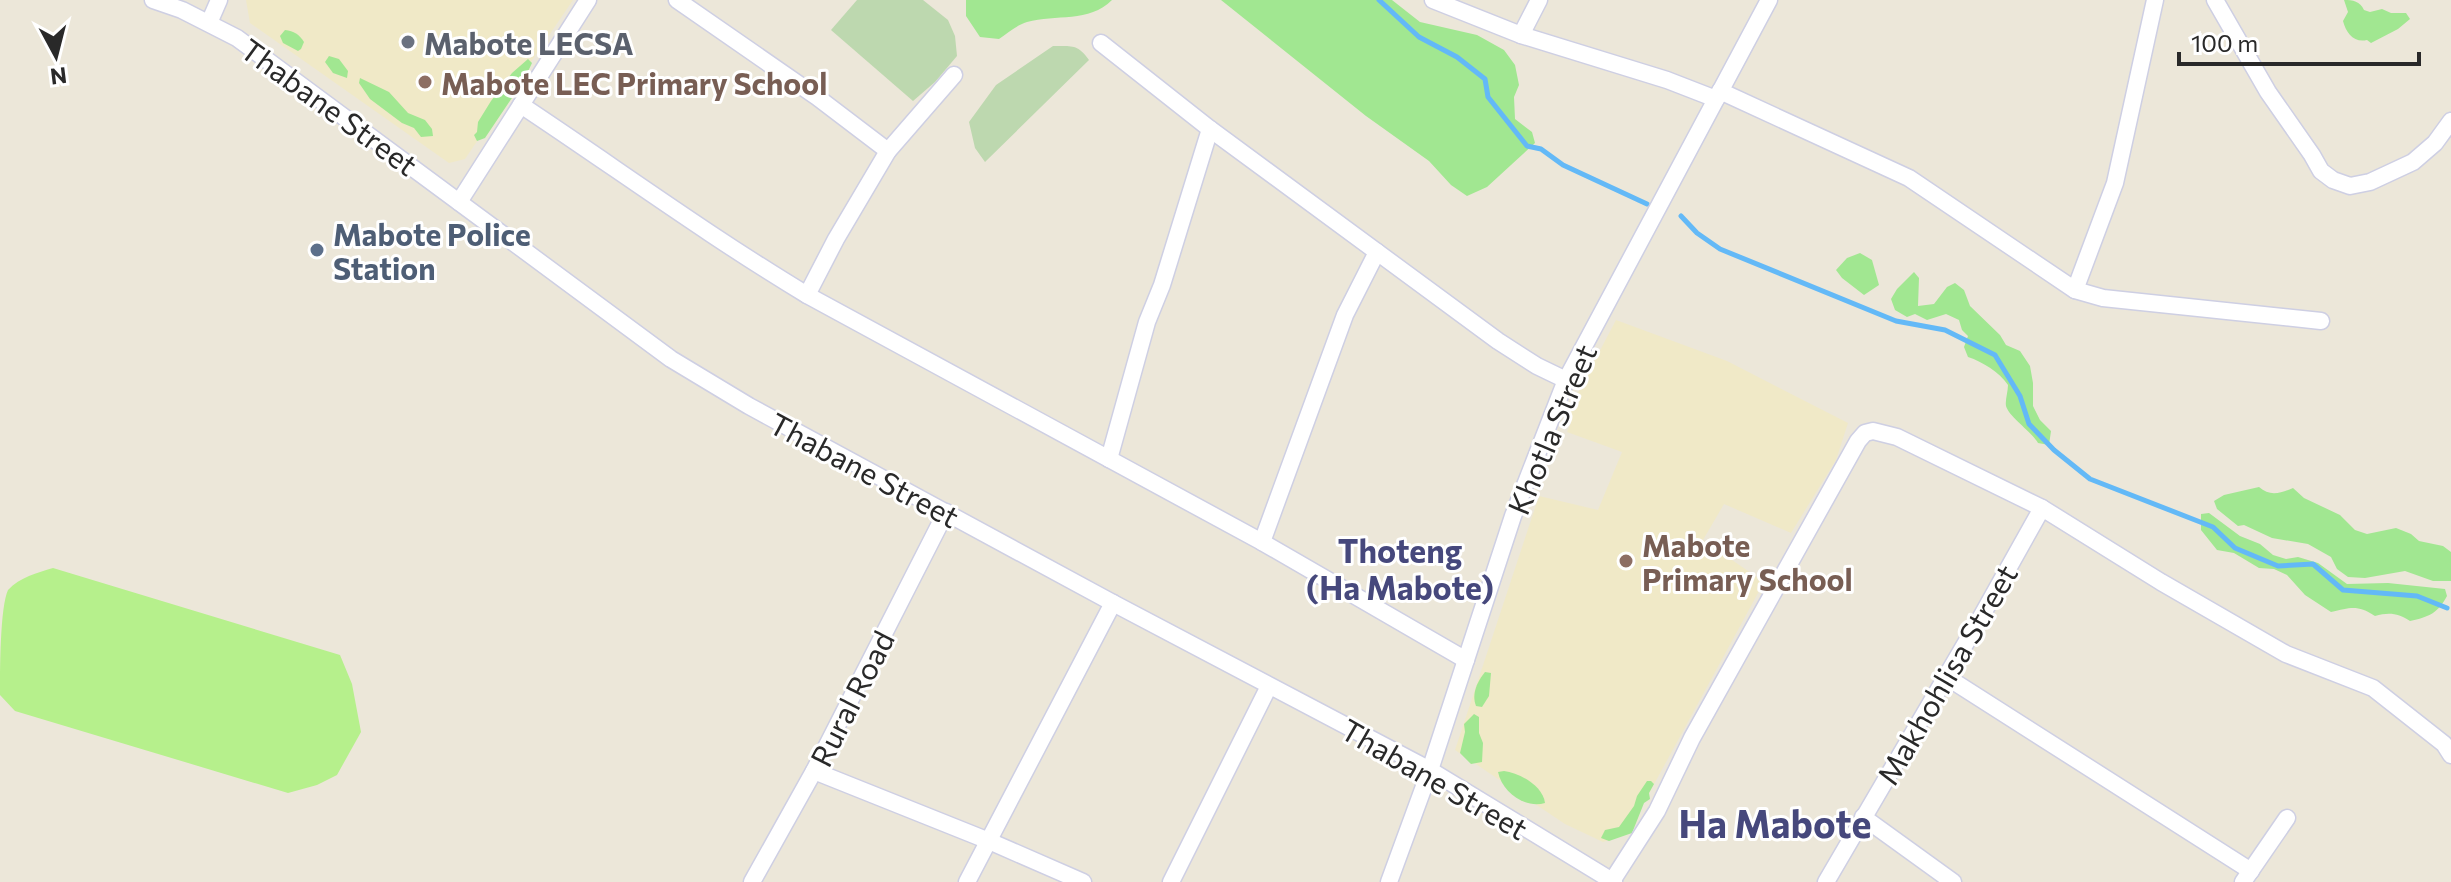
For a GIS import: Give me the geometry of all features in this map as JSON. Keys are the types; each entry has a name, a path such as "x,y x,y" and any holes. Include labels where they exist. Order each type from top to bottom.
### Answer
{"street":[{"name":"Thabane Street","path":"153,0 182,10 237,38 671,359 749,406 1430,770 1608,880"},
{"path":"209,23 219,0"},
{"path":"459,202 588,0"},
{"path":"677,0 817,97 888,151"},
{"path":"1433,0 1521,35 1718,95 1909,178 2075,290 2103,298 2321,321"},
{"path":"1521,35 1539,0"},
{"name":"Khotla Street","path":"1389,882 1430,770 1513,516 1566,380 1769,0"},
{"path":"2075,290 2115,183 2155,0"},
{"path":"2215,0 2268,92 2321,171 2333,180 2350,186 2370,182 2413,162 2435,143 2451,121"},
{"path":"1101,43 1210,129 1498,341 1566,380"},
{"path":"807,295 888,151 954,75"},
{"path":"521,105 736,253 807,295 1262,542 1466,660"},
{"path":"1109,459 1147,322 1167,271 1210,129"},
{"path":"1262,542 1345,315 1377,252"},
{"path":"1608,880 1657,811 1692,738 1787,571 1834,480 1858,441 1865,433 1873,431 1897,437 2042,508 2286,654 2373,688 2444,744 2451,755"},
{"name":"Makhohlisa Street","path":"1826,882 2042,508"},
{"name":"Rural Road","path":"752,882 814,771 946,512"},
{"path":"967,882 1113,603"},
{"path":"1945,676 2247,876 2287,818"},
{"path":"1171,882 1269,686"},
{"path":"814,771 1083,882"},
{"path":"1863,817 1953,882"}],"shaded area":[{"name":"Mabote LEC Primary School","path":"246,0 573,0 465,159 449,163 250,23"},
{"name":"Mabote Primary School","path":"1616,320 1727,361 1848,423 1836,460 1791,533 1724,504 1703,540 1764,582 1627,834 1603,842 1565,824 1455,750 1539,496 1598,510 1622,452 1567,432 1571,423 1564,419"}],"green space":[{"path":"857,0 923,0 948,20 955,36 957,56 935,82 913,101 831,30"},
{"path":"966,0 1112,0 1083,15 1027,22 999,39 980,37 966,16"},
{"path":"1221,0 1392,0 1420,22 1477,35 1504,50 1515,65 1519,85 1514,97 1515,119 1532,132 1535,143 1487,187 1467,196 1451,185 1429,161 1366,116"},
{"path":"2344,0 2356,2 2370,12 2382,9 2391,13 2406,13 2410,19 2371,43 2358,40 2348,33 2344,25 2348,12"},
{"path":"285,30 300,37 304,42 301,49 298,51 283,43 280,36"},
{"path":"1053,46 1074,47 1089,60 985,162 975,148 969,122 996,85"},
{"path":"329,56 339,59 348,71 347,78 333,73 325,62"},
{"path":"528,59 532,63 524,80 485,138 477,141 474,135 478,122 491,101 512,73"},
{"path":"360,78 389,92 408,113 425,120 433,136 421,137 414,128 402,123 370,99 359,83"},
{"path":"1860,253 1872,260 1879,285 1864,295 1836,270 1847,258"},
{"path":"1914,272 1919,278 1918,306 1934,304 1947,287 1955,283 1964,290 1970,306 2006,345 2020,351 2030,366 2033,406 2040,420 2051,431 2049,445 2038,443 2008,410 2008,385 2004,380 1990,368 1968,357 1964,347 1968,336 1959,320 1946,314 1927,320 1915,314 1907,317 1895,310 1891,299"},
{"path":"2259,487 2271,493 2293,488 2304,498 2340,515 2355,530 2367,534 2396,528 2419,541 2443,546 2451,552 2451,581 2433,581 2405,571 2365,578 2348,577 2337,569 2331,557 2308,544 2272,538 2244,525 2238,526 2217,509 2214,501 2224,495"},
{"path":"2209,513 2273,555 2286,559 2298,557 2318,563 2347,584 2388,583 2445,589 2447,596 2432,613 2410,621 2393,614 2375,616 2358,608 2331,612 2305,595 2287,575 2274,569 2259,568 2234,553 2217,550 2201,530 2201,514"},
{"path":"53,568 340,655 352,684 361,732 337,775 317,785 288,793 15,711 0,695 5,598 8,590 18,582"},
{"path":"1485,672 1491,673 1489,696 1482,707 1476,706 1475,692"},
{"path":"1474,714 1479,717 1482,762 1471,764 1460,753 1464,724"},
{"path":"1504,771 1530,781 1540,791 1545,803 1530,804 1509,792 1498,772"},
{"path":"1647,781 1654,784 1649,793 1650,799 1644,803 1632,833 1609,841 1601,838 1605,830 1619,827"}],"waterway":[{"path":"1379,0 1419,37 1457,57 1485,79 1488,97 1527,146 1541,149 1563,165 1647,204"},
{"path":"1681,216 1697,233 1720,249 1896,321 1945,330 1995,355 2020,396 2029,424 2054,450 2090,479 2213,527 2235,548 2278,566 2313,564 2343,590 2417,596 2447,608"}],"place":[{"name":"Mabote LECSA","path":"408,42"},
{"name":"Mabote LEC Primary School","path":"425,82"},
{"name":"Mabote Police Station","path":"317,250"},
{"name":"Mabote Primary School","path":"1626,561"}],"district":[{"name":"Thoteng (Ha Mabote)","path":"1400,568"},
{"name":"Ha Mabote","path":"1775,822"}]}
